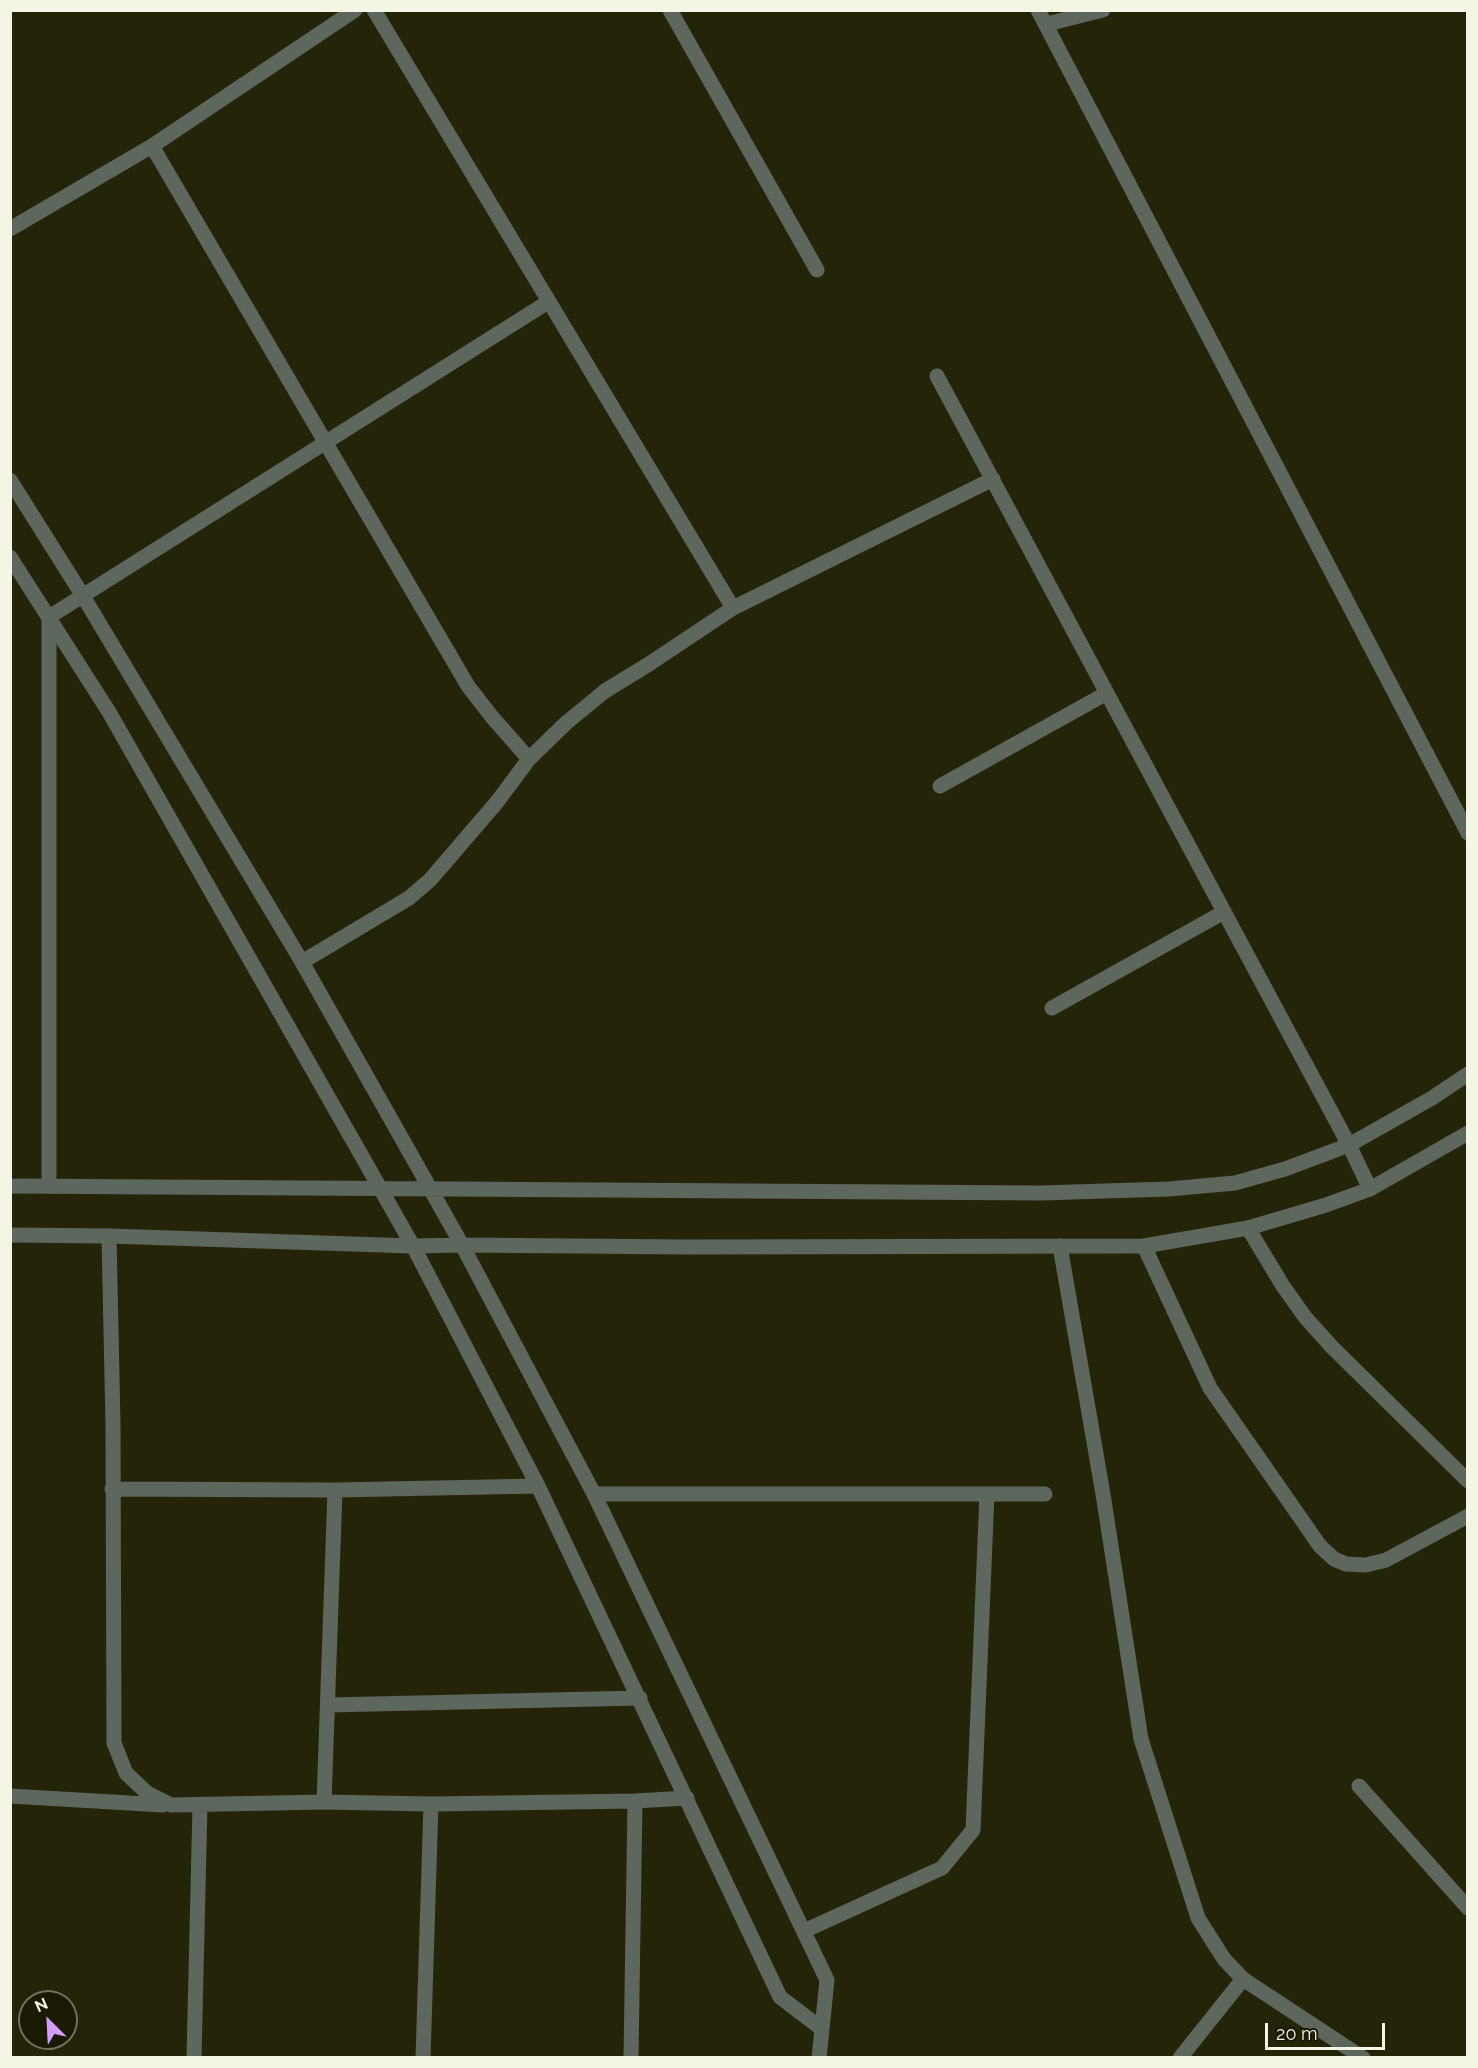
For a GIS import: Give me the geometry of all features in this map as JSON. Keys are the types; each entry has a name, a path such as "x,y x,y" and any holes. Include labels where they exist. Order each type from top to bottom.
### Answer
{"street":[{"path":"10,228 152,146 355,10"},
{"path":"374,10 733,608"},
{"path":"670,10 817,270"},
{"path":"1038,10 1467,833"},
{"path":"1047,24 1103,10"},
{"path":"152,146 468,686 529,759"},
{"path":"49,617 549,302"},
{"path":"937,376 1370,1189"},
{"path":"302,962 409,898 430,880 497,802 529,759 566,723 605,691 733,608 993,479"},
{"path":"10,480 83,596 302,962 462,1245 594,1494 827,1980 819,2058"},
{"path":"10,557 110,712 413,1246 538,1486 780,1997 822,2029"},
{"path":"49,617 49,1186"},
{"path":"940,786 1107,693"},
{"path":"1052,1008 1224,912"},
{"path":"10,1186 1041,1193 1169,1189 1235,1183 1285,1169 1348,1145 1432,1098 1467,1074"},
{"path":"10,1235 413,1246 686,1248 1144,1246 1248,1228 1326,1205 1370,1189 1467,1133"},
{"path":"1248,1228 1283,1286 1305,1317 1332,1347 1467,1481"},
{"path":"109,1236 114,1743 126,1773 147,1793 171,1805"},
{"path":"1060,1246 1142,1739 1198,1918 1224,1959 1243,1979 1363,2058"},
{"path":"1144,1246 1210,1388 1320,1546 1334,1559 1346,1564 1366,1565 1386,1560 1467,1515"},
{"path":"112,1489 335,1490 538,1486"},
{"path":"324,1802 335,1490"},
{"path":"594,1494 1045,1494"},
{"path":"804,1931 942,1868 973,1830 987,1494"},
{"path":"328,1705 640,1698"},
{"path":"1359,1786 1467,1908"},
{"path":"10,1796 171,1805 324,1802 431,1804 687,1798"},
{"path":"631,2058 635,1801"},
{"path":"423,2058 431,1804"},
{"path":"194,2058 200,1805"},
{"path":"1180,2058 1243,1979"}]}
